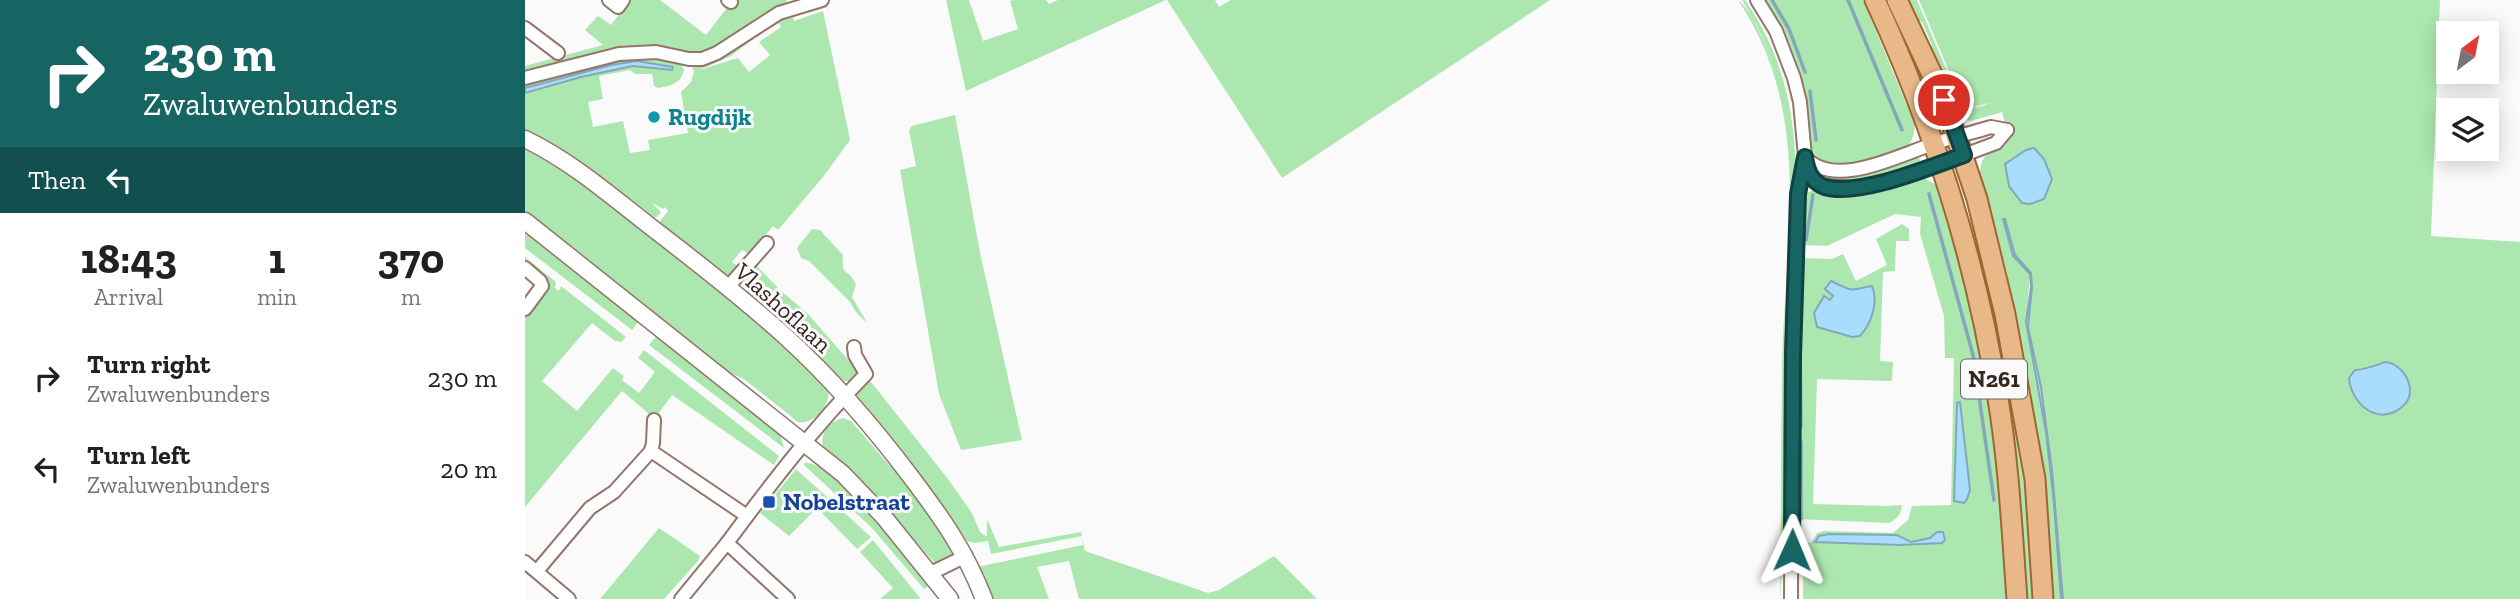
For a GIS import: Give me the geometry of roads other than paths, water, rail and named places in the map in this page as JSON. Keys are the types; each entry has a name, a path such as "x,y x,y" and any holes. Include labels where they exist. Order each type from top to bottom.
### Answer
{"main road":[{"name":"N261","path":"1875,0 1934,144 1970,263 1998,399 2009,481 2017,599"},
{"name":"N261","path":"1897,0 1926,58 1961,146 1977,198 2005,314 2033,467 2043,599"}],"street":[{"path":"609,0 618,7 623,0"},
{"path":"525,78 628,53 656,52 702,59 717,53 779,13 822,0"},
{"path":"1757,0 1776,31 1794,78 1800,102 1807,168 1814,180 1823,186 1834,188 1855,188 1886,181 1940,164 1961,146"},
{"path":"525,27 558,53"},
{"name":"Vlashoflaan","path":"525,139 597,185 729,287 789,340 889,448 947,525 966,556 984,599"},
{"path":"1805,157 1820,168 1835,171 1860,169 1934,144 1961,146"},
{"path":"1791,599 1793,332 1798,194 1805,157"},
{"path":"525,221 843,474 884,517 950,599"},
{"path":"729,287 767,243"},
{"path":"525,268 542,286 525,309"},
{"path":"681,599 806,443 866,374 855,355 854,347"},
{"path":"537,571 590,508 614,492 651,451 654,420"},
{"path":"651,451 747,516"},
{"path":"727,543 788,599"},
{"path":"931,573 966,556"},
{"path":"525,562 537,571 555,594 569,599"}],"water":[{"path":"637,61 673,67 672,70 633,66 525,93 525,88 611,65"},
{"path":"2034,148 2044,159 2052,179 2044,199 2030,204 2022,203 2009,186 2005,164 2026,150"},
{"path":"2003,219 2015,255 2031,273 2028,327 2041,387 2052,470 2063,599 2046,432 2026,322 2030,274 2013,256"},
{"path":"1831,281 1852,290 1872,286 1875,299 1873,312 1860,336 1852,337 1817,327 1814,313 1824,296 1830,300 1833,296 1825,289"},
{"path":"2384,362 2391,363 2403,372 2410,393 2403,406 2385,415 2376,414 2361,404 2351,388 2349,378 2355,370"},
{"path":"1960,402 1970,490 1964,503 1954,501 1957,403"},
{"path":"1937,532 1943,532 1945,540 1942,543 1900,545 1815,542 1819,536 1829,534 1897,535 1911,542 1930,538"}],"waterway":[{"path":"1772,0 1789,29 1805,72"},
{"path":"1848,0 1902,130"},
{"path":"1810,91 1816,140"},
{"path":"1929,194 1973,355 1994,500"},
{"path":"1806,240 1813,195"},
{"path":"1801,427 1802,264"},
{"path":"1801,442 1801,519"}],"place":[{"name":"Rugdijk","path":"654,117"},
{"name":"Nobelstraat","path":"769,502"}]}
